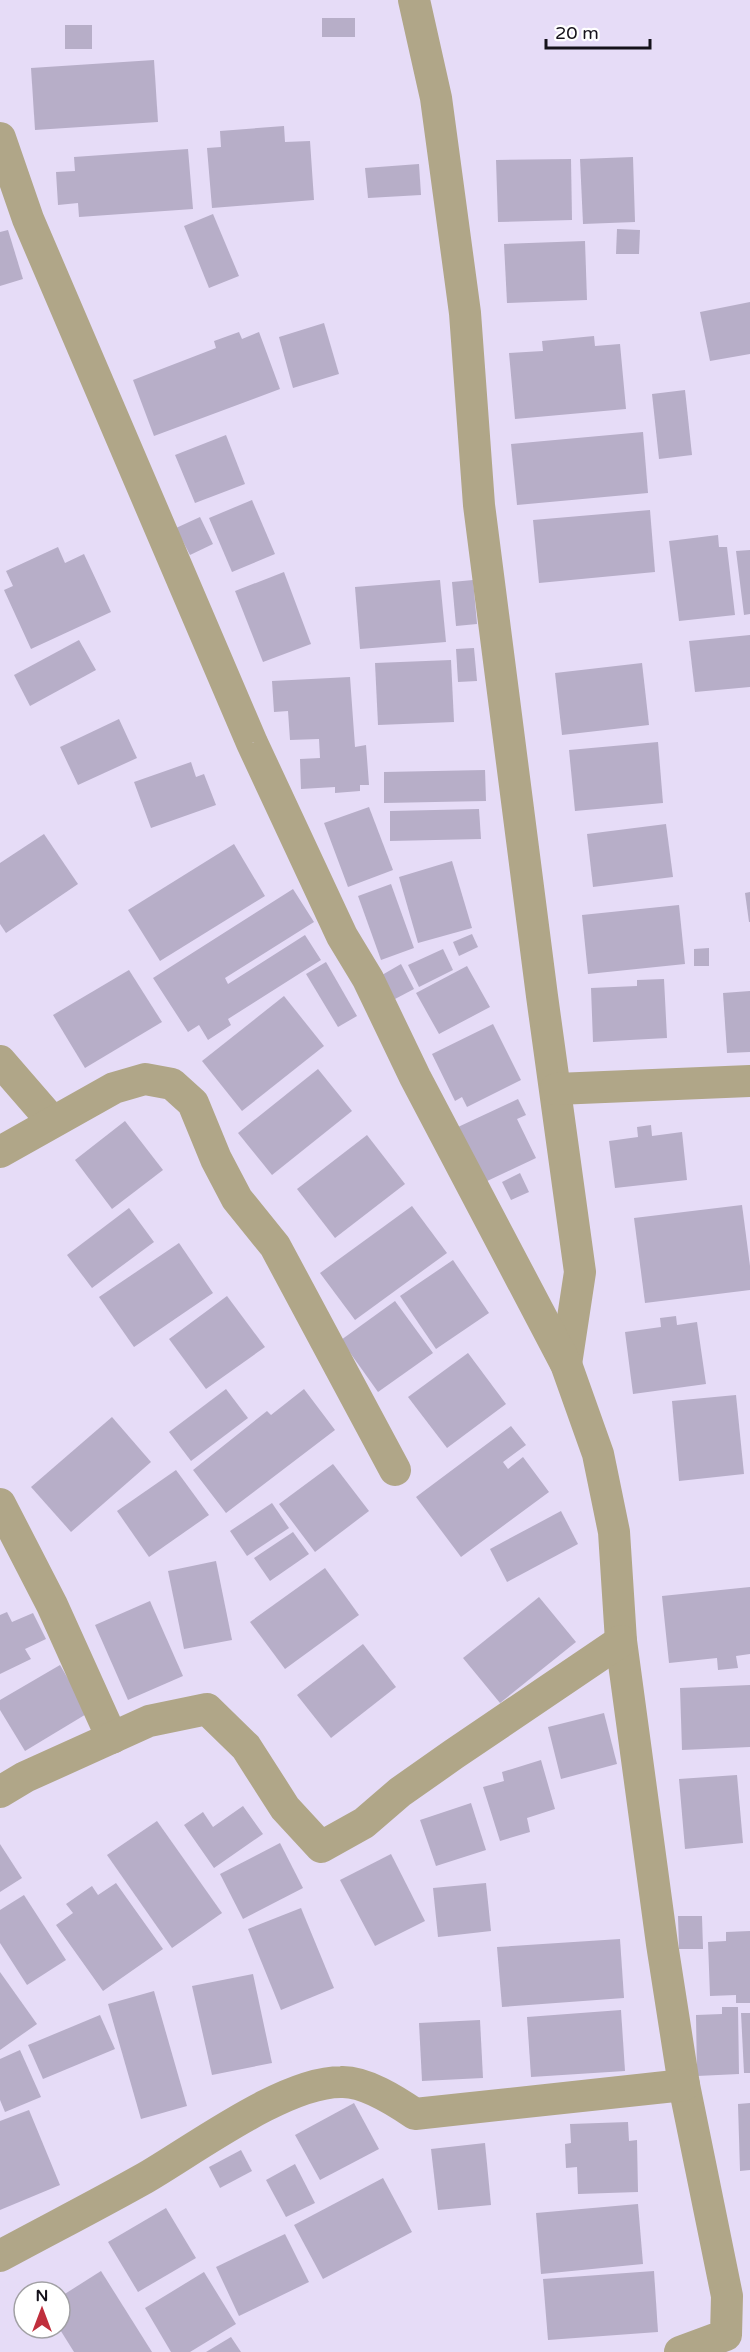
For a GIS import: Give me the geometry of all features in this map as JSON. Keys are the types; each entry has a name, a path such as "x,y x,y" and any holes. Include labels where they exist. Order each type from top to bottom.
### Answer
{"street":[{"path":"414,0 436,98 465,313 479,505 580,1272 566,1364"},
{"path":"0,138 28,219 257,754 342,936 368,979 415,1077 566,1364 598,1454 614,1532 621,1641 684,2085 727,2296 726,2334 680,2352"},
{"path":"0,1061 52,1122"},
{"path":"0,1152 114,1088 145,1079 172,1084 193,1103 216,1159 237,1199 275,1245 395,1470"},
{"path":"556,1089 750,1081"},
{"path":"0,1504 52,1605 112,1738"},
{"path":"0,1792 26,1777 149,1721 207,1709 246,1747 285,1808 321,1848 364,1823 400,1792 445,1760 621,1641"},
{"path":"0,2256 146,2178 250,2115 300,2090 342,2081 386,2094 415,2114 684,2085"}],"building":[{"path":"322,18 355,18 355,37 322,37"},
{"path":"65,25 92,25 92,49 65,49"},
{"path":"154,60 158,122 35,130 31,68"},
{"path":"284,126 285,142 310,141 314,200 212,208 207,148 221,147 220,131"},
{"path":"188,149 193,209 79,217 78,203 58,205 56,172 75,171 74,157"},
{"path":"633,157 635,222 583,224 580,159"},
{"path":"571,159 572,220 498,222 496,160"},
{"path":"419,164 421,195 368,198 365,168"},
{"path":"213,214 239,276 209,288 184,226"},
{"path":"617,229 640,230 639,254 616,254"},
{"path":"8,230 23,279 0,286 0,232"},
{"path":"585,241 587,300 507,303 504,244"},
{"path":"750,302 750,354 710,361 700,312"},
{"path":"324,323 339,374 293,388 279,337"},
{"path":"239,332 242,339 259,332 280,389 154,436 133,380 216,348 214,341"},
{"path":"594,336 595,346 620,344 626,409 515,419 509,353 543,351 542,341"},
{"path":"685,390 692,455 659,459 652,394"},
{"path":"643,432 648,493 517,505 511,444"},
{"path":"226,435 245,484 195,503 175,455"},
{"path":"252,500 275,554 232,572 209,518"},
{"path":"650,510 655,572 539,583 533,520"},
{"path":"200,517 213,544 190,555 176,528"},
{"path":"718,535 719,547 727,547 735,615 679,621 669,541"},
{"path":"58,547 65,563 84,554 111,612 31,649 4,590 13,586 6,571"},
{"path":"750,550 750,614 744,615 736,551"},
{"path":"284,572 311,644 263,662 235,591"},
{"path":"440,580 446,642 360,649 355,587"},
{"path":"473,580 477,624 456,626 452,582"},
{"path":"750,635 750,687 695,692 689,641"},
{"path":"79,640 96,670 30,706 14,675"},
{"path":"474,648 477,681 458,682 456,649"},
{"path":"451,660 454,722 378,725 375,663"},
{"path":"642,663 649,725 562,735 555,673"},
{"path":"350,677 355,747 366,745 369,785 360,785 360,791 335,793 335,787 301,789 300,759 320,758 319,739 290,740 288,711 274,712 272,681"},
{"path":"119,719 137,758 78,785 60,747"},
{"path":"658,742 663,803 575,811 569,750"},
{"path":"191,762 196,777 204,774 216,805 151,828 134,782"},
{"path":"485,770 486,801 384,803 384,772"},
{"path":"369,807 393,870 348,887 324,823"},
{"path":"479,809 481,839 390,841 390,811"},
{"path":"666,824 673,877 593,887 587,834"},
{"path":"44,834 78,884 6,933 0,924 0,863"},
{"path":"234,844 265,896 160,961 128,910"},
{"path":"452,861 472,928 418,943 399,877"},
{"path":"391,884 414,948 381,960 358,896"},
{"path":"293,889 314,922 225,978 228,984 305,935 321,960 228,1019 231,1025 208,1040 199,1025 188,1032 153,978"},
{"path":"750,892 750,922 749,922 745,893"},
{"path":"679,905 685,964 588,974 582,915"},
{"path":"472,934 478,947 459,956 453,942"},
{"path":"709,948 709,966 694,966 694,949"},
{"path":"443,949 453,970 419,987 408,965"},
{"path":"326,962 357,1016 338,1027 306,974"},
{"path":"401,964 414,989 395,999 382,975"},
{"path":"467,966 490,1007 439,1034 416,993"},
{"path":"129,970 162,1022 85,1068 53,1015"},
{"path":"664,979 667,1038 593,1042 591,988 637,986 637,980"},
{"path":"750,991 750,1052 727,1053 723,993"},
{"path":"284,996 324,1046 242,1111 202,1061"},
{"path":"493,1024 521,1080 467,1107 462,1097 455,1101 432,1054"},
{"path":"318,1069 352,1111 272,1175 238,1133"},
{"path":"518,1099 526,1115 517,1119 536,1158 485,1182 458,1127"},
{"path":"125,1121 163,1170 112,1209 75,1160"},
{"path":"651,1125 652,1136 682,1132 687,1180 615,1188 609,1141 638,1137 637,1127"},
{"path":"367,1135 405,1184 335,1238 297,1189"},
{"path":"520,1173 529,1192 511,1200 502,1182"},
{"path":"742,1205 750,1266 750,1290 645,1303 634,1218"},
{"path":"412,1206 447,1253 355,1320 320,1273"},
{"path":"129,1208 154,1242 92,1288 67,1255"},
{"path":"179,1243 213,1293 134,1347 99,1297"},
{"path":"453,1260 489,1313 436,1349 400,1296"},
{"path":"227,1296 265,1347 206,1389 169,1339"},
{"path":"395,1301 433,1353 378,1392 341,1340"},
{"path":"676,1316 677,1325 697,1322 706,1384 633,1394 625,1332 661,1327 660,1318"},
{"path":"468,1353 506,1404 447,1448 408,1397"},
{"path":"226,1389 248,1418 191,1461 169,1432"},
{"path":"304,1389 335,1430 226,1513 193,1470 267,1411 271,1415"},
{"path":"736,1395 744,1474 679,1481 672,1401"},
{"path":"112,1417 151,1462 71,1532 31,1487"},
{"path":"511,1426 526,1445 503,1462 508,1469 523,1457 549,1492 461,1557 416,1497"},
{"path":"333,1464 369,1511 315,1552 279,1504"},
{"path":"176,1470 209,1515 149,1557 117,1511"},
{"path":"272,1503 289,1528 247,1556 230,1531"},
{"path":"561,1511 578,1544 507,1582 490,1549"},
{"path":"293,1532 309,1554 270,1581 254,1558"},
{"path":"216,1561 232,1640 184,1649 168,1571"},
{"path":"325,1568 359,1615 285,1669 250,1622"},
{"path":"750,1587 750,1654 736,1656 738,1668 718,1670 717,1658 669,1663 662,1596"},
{"path":"539,1597 576,1642 500,1703 463,1658"},
{"path":"150,1601 183,1676 128,1700 95,1625"},
{"path":"7,1612 12,1622 33,1613 46,1639 25,1649 31,1659 0,1674 0,1615"},
{"path":"363,1644 396,1687 331,1738 297,1695"},
{"path":"60,1665 88,1713 25,1751 0,1710 0,1700"},
{"path":"750,1685 750,1747 682,1750 680,1688"},
{"path":"604,1713 617,1764 561,1779 548,1727"},
{"path":"541,1760 555,1809 527,1818 530,1832 500,1841 483,1787 504,1781 502,1772"},
{"path":"737,1775 743,1843 685,1849 679,1779"},
{"path":"471,1803 486,1850 436,1866 420,1820"},
{"path":"243,1806 263,1834 214,1868 184,1825 203,1812 213,1827"},
{"path":"157,1821 222,1913 172,1948 107,1855"},
{"path":"280,1843 303,1888 243,1919 220,1874"},
{"path":"0,1844 22,1878 0,1892"},
{"path":"391,1854 425,1921 375,1946 340,1880"},
{"path":"116,1883 163,1949 103,1991 56,1925 73,1913 66,1904 92,1886 98,1895"},
{"path":"486,1883 491,1931 438,1937 433,1888"},
{"path":"24,1895 66,1960 27,1985 0,1943 0,1910"},
{"path":"301,1908 334,1988 281,2010 248,1929"},
{"path":"678,1916 702,1916 703,1949 679,1949"},
{"path":"750,1931 750,2003 736,2003 736,1995 710,1996 708,1942 726,1941 726,1932"},
{"path":"620,1939 624,1998 502,2007 497,1947"},
{"path":"0,1972 37,2024 0,2050"},
{"path":"253,1974 272,2063 212,2075 192,1986"},
{"path":"154,1991 187,2106 141,2119 108,2004"},
{"path":"722,2007 738,2007 739,2074 697,2076 696,2015 722,2014"},
{"path":"621,2010 625,2071 531,2077 527,2017"},
{"path":"741,2013 750,2013 750,2073 744,2073"},
{"path":"100,2015 115,2049 43,2079 28,2045"},
{"path":"480,2020 483,2078 422,2081 419,2023"},
{"path":"20,2050 41,2097 5,2112 0,2100 0,2059"},
{"path":"354,2103 379,2149 320,2180 295,2135"},
{"path":"750,2103 750,2170 740,2171 738,2104"},
{"path":"29,2110 60,2185 0,2210 0,2121"},
{"path":"628,2122 629,2141 637,2140 638,2192 578,2194 577,2167 566,2168 565,2144 571,2143 570,2124"},
{"path":"485,2143 491,2205 438,2210 431,2149"},
{"path":"241,2150 252,2171 220,2188 209,2167"},
{"path":"295,2164 315,2203 286,2217 266,2180"},
{"path":"383,2178 412,2232 323,2279 294,2225"},
{"path":"638,2204 643,2264 541,2274 536,2213"},
{"path":"166,2208 196,2258 138,2292 108,2242"},
{"path":"285,2234 309,2282 239,2316 216,2267"},
{"path":"101,2271 152,2352 74,2352 66,2340 72,2340 72,2289"},
{"path":"654,2271 658,2332 548,2340 543,2279"},
{"path":"204,2272 236,2324 190,2352 171,2352 145,2308"},
{"path":"231,2337 241,2352 206,2352"}]}
